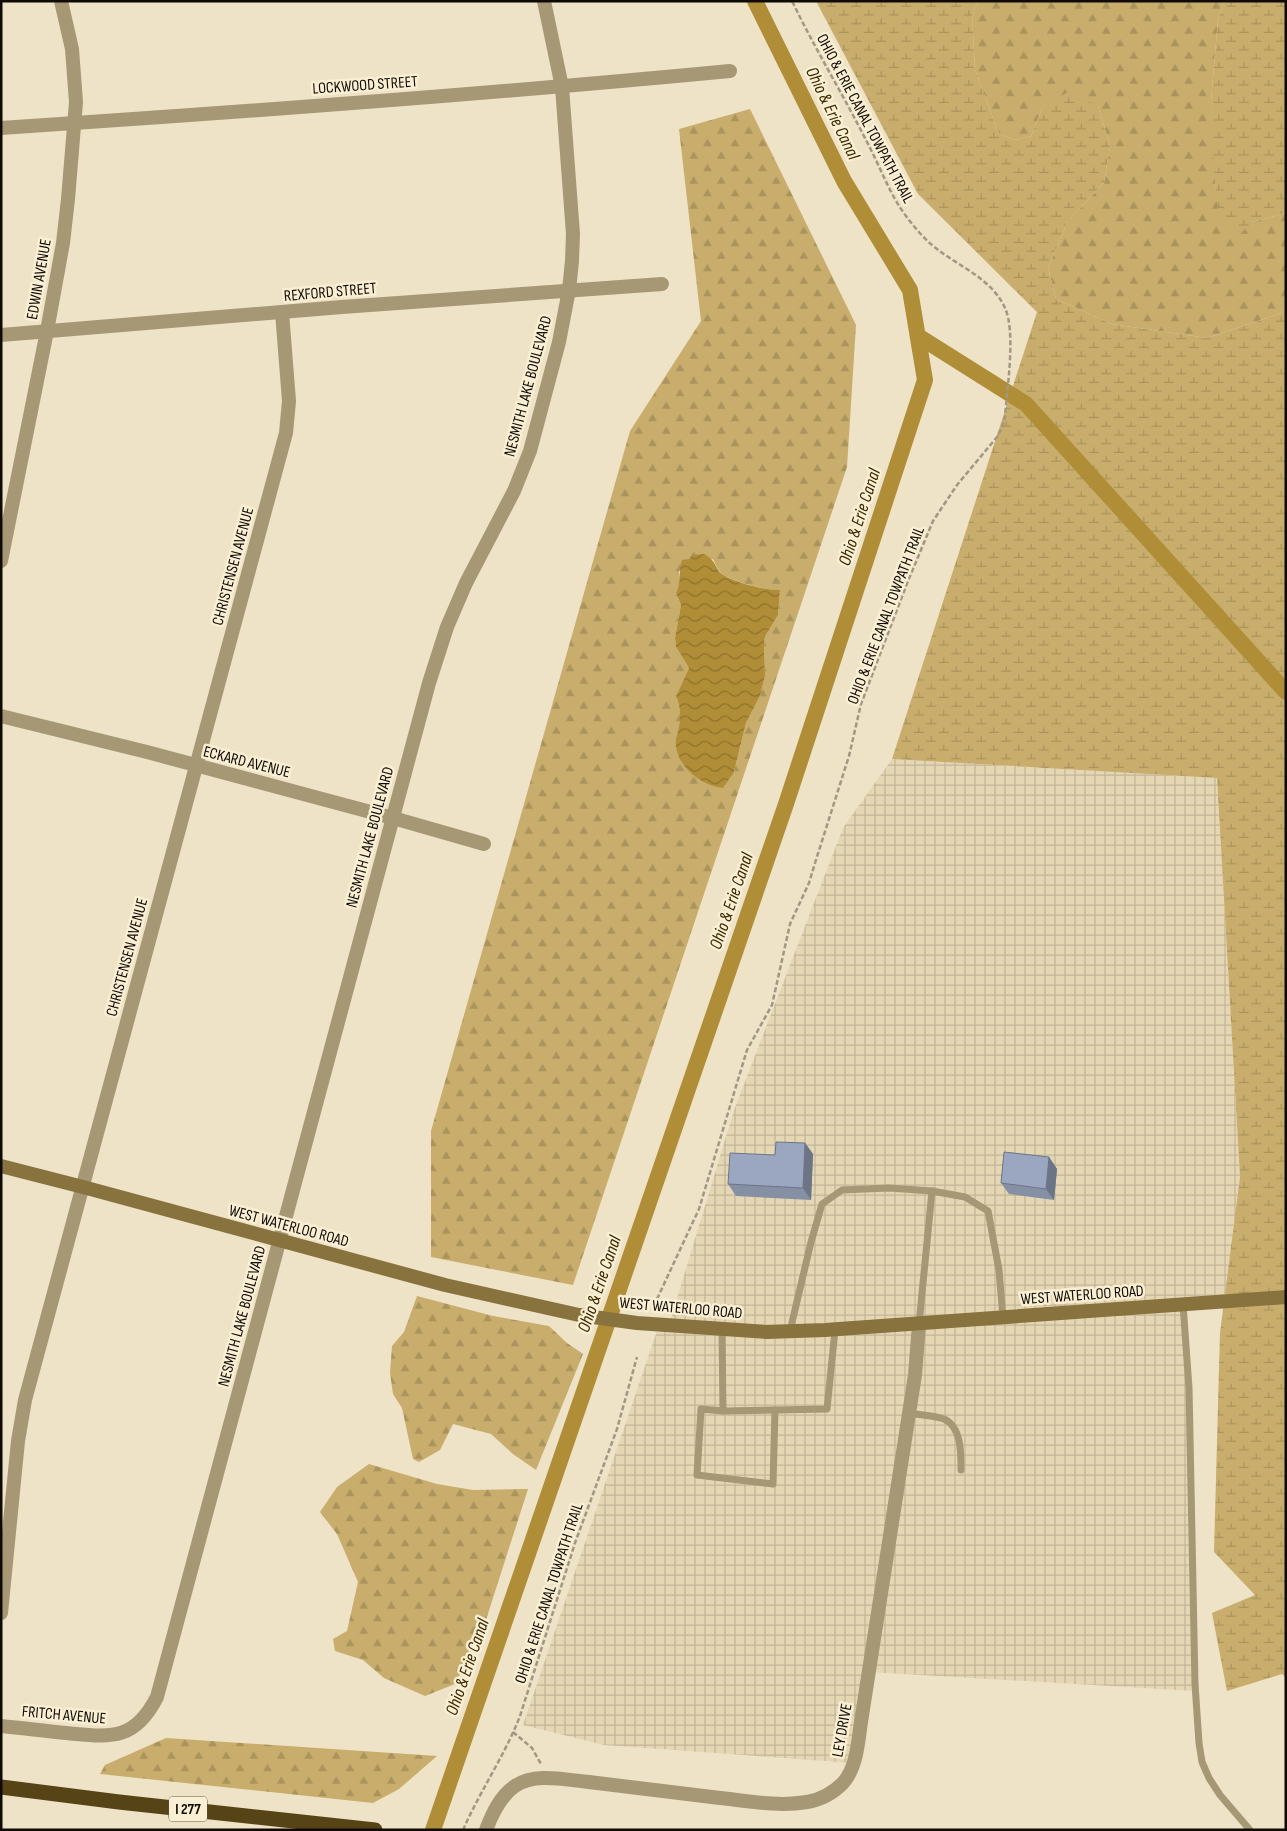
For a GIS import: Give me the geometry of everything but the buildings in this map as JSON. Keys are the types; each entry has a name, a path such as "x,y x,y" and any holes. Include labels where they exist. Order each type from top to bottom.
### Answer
{"highway":[{"name":"I 277","path":"1,1787 375,1830"}],"main road":[{"name":"WEST WATERLOO ROAD","path":"1,1166 445,1285 578,1315 637,1323 767,1332 835,1330 1286,1297"}],"street":[{"name":"EDWIN AVENUE","path":"1,560 48,331 64,234 71,174 76,102 75,70 61,1"},
{"name":"NESMITH LAKE BOULEVARD","path":"160,1687 429,683 447,627 466,583 514,491 530,451 559,342 569,290 573,234 562,87 544,1"},
{"name":"LOCKWOOD STREET","path":"1,128 562,87 730,71"},
{"name":"REXFORD STREET","path":"1,335 662,284"},
{"name":"CHRISTENSEN AVENUE","path":"1,1613 21,1420 286,433 289,401 282,312"},
{"name":"ECKARD AVENUE","path":"1,716 147,752 484,844"},
{"name":"LEY DRIVE","path":"486,1830 496,1807 515,1786 526,1781 543,1778 784,1804 805,1803 816,1800 833,1792 844,1782 851,1770 856,1750 915,1375 919,1324"},
{"name":"FRITCH AVENUE","path":"1,1726 101,1736 116,1735 131,1729 140,1722 150,1711 160,1687"}],"lane":[{"path":"790,1331 810,1242 822,1204 842,1190 889,1188 932,1191 965,1197 988,1211 998,1270 1003,1318"},
{"path":"919,1324 932,1191"},
{"path":"1184,1304 1189,1388 1195,1684 1199,1743 1202,1762 1209,1778 1220,1796 1250,1830"},
{"path":"722,1329 722,1410"},
{"path":"775,1410 773,1484 698,1475 701,1410 775,1410 827,1410 835,1330"},
{"path":"908,1413 945,1420 954,1430 962,1449 961,1470"}],"path":[{"name":"OHIO & ERIE CANAL TOWPATH TRAIL","path":"656,1299 699,1209 747,1050 772,1005 790,924 816,863 849,756 861,704 908,580 937,515 957,485 997,437 1005,417 1010,335 1009,316 1004,306 994,290 927,241 895,200 873,153 813,44 792,1"},
{"name":"OHIO & ERIE CANAL TOWPATH TRAIL","path":"463,1830 513,1732 531,1682 575,1542 617,1429 637,1357"},
{"path":"513,1732 536,1753 540,1761 543,1778"}],"shaded area":[{"path":"892,759 1217,778 1240,1177 1226,1301 1184,1304 1195,1691 869,1672 853,1763 604,1745 523,1725 659,1325 669,1325 734,1110 843,828"}],"green space":[{"path":"816,1 979,1 972,14 975,70 999,134 1016,140 1031,136 1043,106 1068,92 1098,106 1110,146 1104,183 1068,221 1048,268 1056,299 1112,324 1207,338 1279,314 1286,308 1286,1678 1282,1674 1227,1691 1212,1613 1255,1595 1214,1552 1220,1333 1240,1177 1217,778 892,759 1037,312 918,194"},
{"path":"979,1 1224,1 1218,19 1211,101 1216,188 1252,222 1286,213 1286,308 1279,314 1207,338 1112,324 1056,299 1048,268 1068,221 1104,183 1110,146 1098,106 1043,106 1031,136 1016,140 999,134 975,70 972,14"},
{"path":"1224,1 1286,1 1286,213 1252,222 1240,234 1219,221 1212,146 1211,101 1218,19"},
{"path":"750,109 856,325 847,467 573,1285 431,1257 431,1131 630,431 701,321 679,129","holes":["713,559 721,573 725,576 758,587 780,590 778,615 764,641 765,676 760,696 746,723 734,772 677,735 680,716 676,696 689,668 676,647 675,638 681,605 676,593 681,584 679,571"]},
{"path":"417,1296 493,1316 549,1326 567,1343 583,1354 536,1470 513,1454 491,1434 453,1424 440,1450 419,1462 413,1459 402,1408 393,1394 390,1373 392,1346 404,1332"},
{"path":"369,1464 437,1484 473,1490 528,1489 484,1626 455,1684 425,1696 384,1678 363,1660 335,1651 333,1639 347,1631 358,1582 337,1534 320,1512 337,1487"},
{"path":"166,1738 437,1756 399,1789 373,1803 100,1774 105,1765"}],"water":[{"path":"704,554 727,577 750,585 780,590 778,615 764,641 765,676 760,696 746,723 734,772 723,788 715,787 700,780 686,768 681,762 676,744 680,709 676,696 689,668 676,647 675,638 681,605 676,593 679,585 682,560 689,559 693,555"}],"waterway":[{"name":"Ohio & Erie Canal","path":"433,1830 786,804 925,380 910,290 844,181 755,1"},
{"path":"918,336 1026,404 1286,692"}]}
